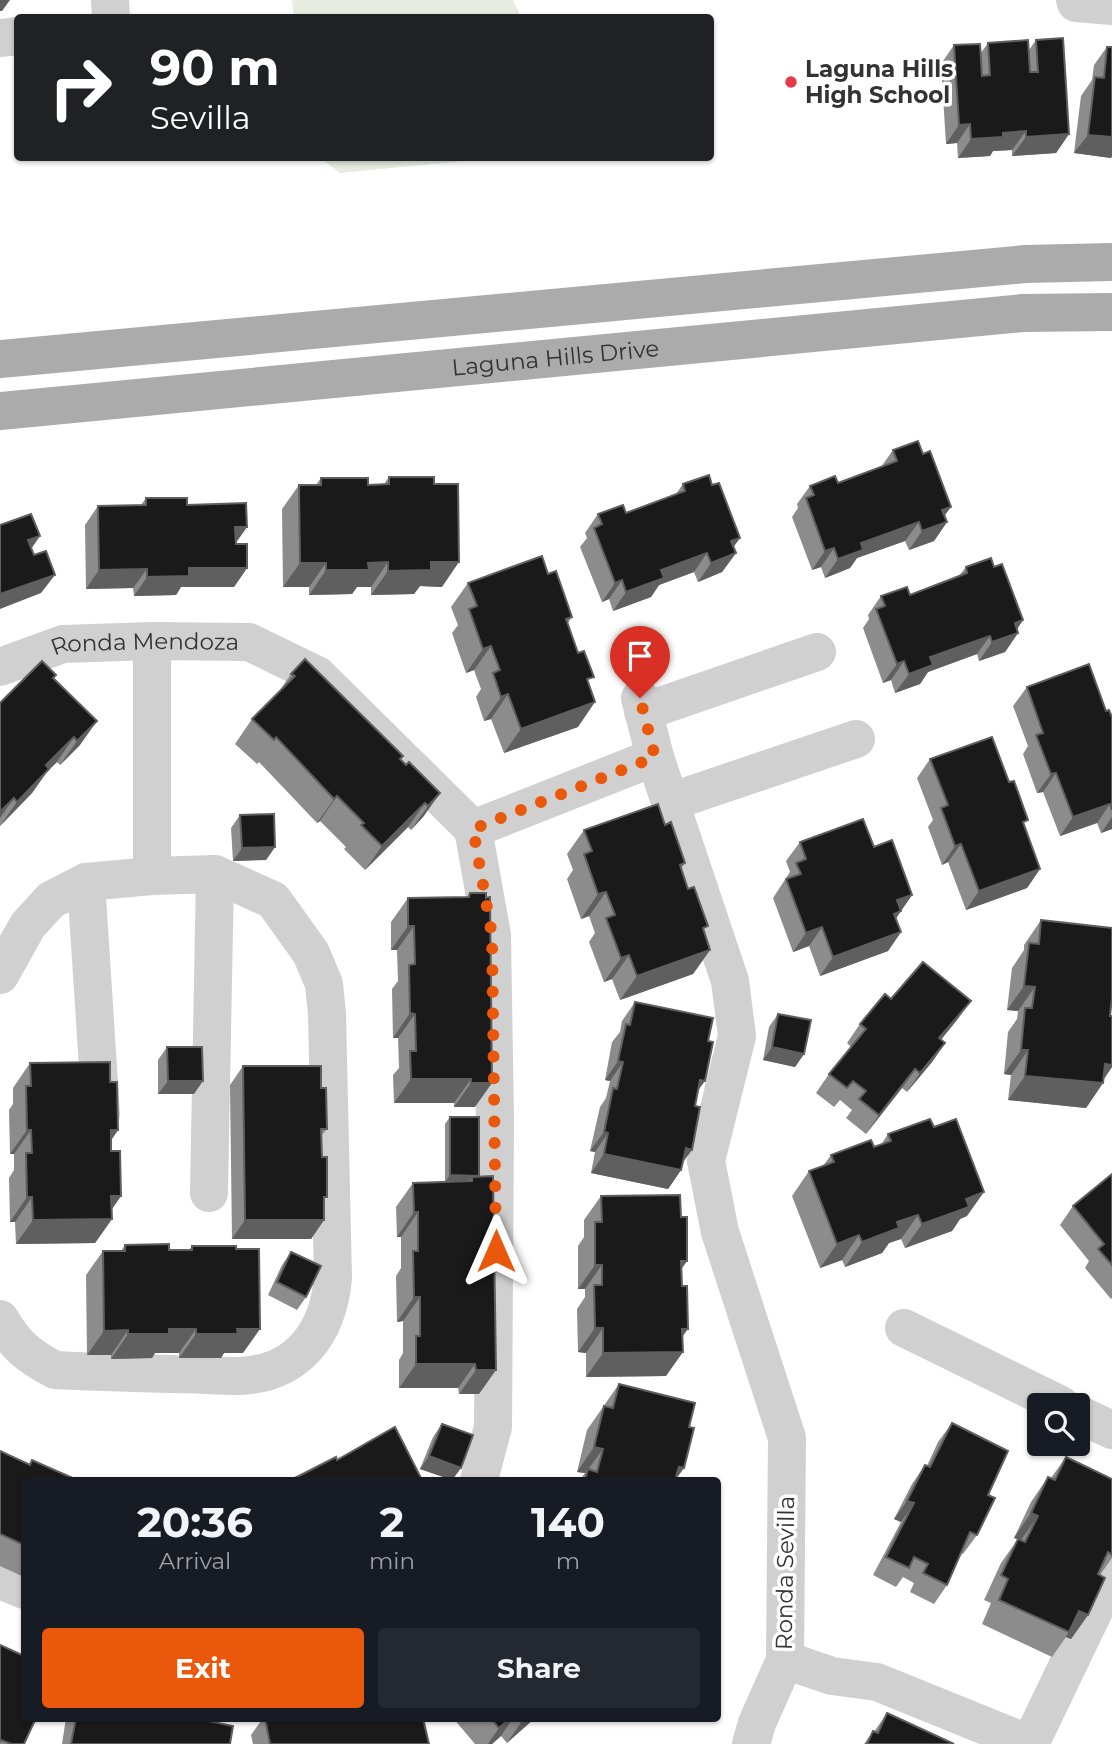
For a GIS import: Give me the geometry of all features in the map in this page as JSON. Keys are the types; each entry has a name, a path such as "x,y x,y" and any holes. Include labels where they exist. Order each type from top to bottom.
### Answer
{"main road":[{"path":"0,359 1026,264 1112,262"},
{"name":"Laguna Hills Drive","path":"0,411 1023,313 1112,312"}],"street":[{"path":"1075,0 1076,3 1112,6"},
{"path":"152,641 152,876"},
{"name":"Ronda Mendoza","path":"0,667 63,645 152,641 249,642 317,676 473,829"},
{"name":"Ronda Sevilla","path":"751,1744 785,1660 787,1438 720,1232 706,1161 737,1036 730,981 655,757 641,705 817,652"},
{"path":"670,802 856,739"},
{"path":"480,1477 493,1427 495,1121 492,935 473,829 655,757"},
{"path":"209,1193 215,874"},
{"path":"0,975 28,925 51,900 86,882 215,874 273,900 311,953 324,984 333,1278 331,1301 324,1320 309,1343 294,1359 272,1369 242,1376 55,1370 34,1360 13,1341 0,1319"},
{"path":"86,882 104,1154"},
{"path":"904,1328 1037,1393"},
{"path":"1090,1420 1112,1430"},
{"path":"785,1660 832,1676 877,1682 1030,1744 1112,1573"},
{"path":"0,1580 21,1589"}],"shaded area":[{"path":"292,0 513,0 520,14 294,14"},
{"path":"325,161 463,161 340,173"}],"building":[{"path":"1063,38 1069,134 1026,137 1026,131 1003,133 1003,137 971,139 970,124 959,125 954,45 980,44 982,76 990,75 988,43 1028,40 1030,72 1038,72 1036,40"},
{"path":"1107,47 1112,47 1112,137 1088,135 1095,77 1104,78"},
{"path":"918,441 923,454 930,451 951,507 942,510 947,522 922,531 919,522 861,543 863,550 838,559 834,548 825,551 806,498 814,495 810,486 835,476 838,483 897,461 893,450"},
{"path":"709,475 712,485 719,483 740,538 731,541 736,553 711,563 707,553 661,570 664,578 626,592 622,580 615,583 594,528 602,524 598,514 623,505 626,513 685,491 683,484"},
{"path":"389,477 434,477 434,484 458,484 459,562 431,562 431,570 388,571 388,562 368,563 369,570 326,570 326,563 300,563 299,485 321,485 321,478 368,478 368,485 389,484"},
{"path":"146,498 187,498 187,505 246,503 247,527 235,527 236,544 247,544 247,568 189,568 189,576 147,577 147,569 99,570 98,506 146,505"},
{"path":"31,514 40,536 28,540 34,555 46,551 55,575 0,594 0,525"},
{"path":"542,556 548,574 556,571 572,617 566,619 578,653 584,651 594,677 587,679 595,702 521,729 508,694 501,697 493,673 500,670 491,646 483,649 469,609 477,606 468,583"},
{"path":"991,558 994,567 1002,564 1023,620 1015,623 1018,633 992,642 990,636 930,657 933,665 909,674 904,661 897,664 876,609 885,606 881,596 907,587 910,595 967,573 966,567"},
{"path":"305,659 403,756 400,759 406,765 409,762 440,793 428,806 425,803 382,846 337,796 334,799 276,737 274,740 252,719 295,676 291,674"},
{"path":"42,661 56,675 53,678 97,721 77,741 74,737 46,765 49,769 17,802 14,798 0,812 0,703"},
{"path":"1089,664 1106,711 1109,710 1112,717 1112,810 1110,804 1073,817 1056,773 1051,774 1036,735 1043,733 1027,687"},
{"path":"992,737 1009,782 1014,781 1028,820 1023,822 1040,869 979,891 961,844 955,846 941,808 948,805 930,759"},
{"path":"658,804 665,825 671,822 685,863 680,865 688,889 694,887 708,926 703,928 710,950 637,976 629,955 621,958 606,918 615,915 606,892 598,894 584,854 592,851 584,830"},
{"path":"274,814 275,847 242,848 240,815"},
{"path":"863,819 874,847 892,840 912,895 897,900 901,911 894,914 901,932 833,957 822,927 806,933 786,879 801,874 796,863 806,859 800,842"},
{"path":"470,893 486,893 486,898 490,897 492,1083 471,1083 471,1079 411,1079 410,1051 416,1051 415,1014 410,1013 409,965 415,964 414,926 408,926 408,898 469,897"},
{"path":"1041,920 1112,928 1112,1065 1105,1064 1103,1083 1025,1076 1028,1050 1021,1050 1025,1008 1032,1008 1035,987 1024,986 1029,943 1039,944"},
{"path":"923,962 971,1001 939,1038 945,1043 920,1073 915,1069 879,1115 859,1099 866,1091 853,1081 847,1088 829,1074 866,1029 860,1024 885,994 891,999"},
{"path":"635,1002 713,1018 708,1041 713,1042 705,1081 700,1080 695,1106 700,1107 692,1150 686,1148 681,1170 604,1154 608,1133 604,1132 613,1088 617,1089 623,1062 618,1061 626,1024 630,1025"},
{"path":"778,1014 811,1020 804,1054 772,1047"},
{"path":"167,1047 202,1047 203,1081 168,1081"},
{"path":"110,1062 110,1082 117,1082 118,1130 111,1130 111,1151 120,1151 121,1196 111,1196 112,1219 33,1220 32,1197 27,1197 26,1153 32,1153 31,1130 27,1130 26,1086 31,1086 30,1063"},
{"path":"243,1066 321,1066 321,1088 326,1088 327,1129 321,1129 322,1157 327,1157 324,1220 245,1220"},
{"path":"450,1117 479,1117 479,1176 450,1175"},
{"path":"930,1119 934,1127 956,1119 984,1192 966,1199 969,1207 922,1224 918,1215 897,1222 899,1228 862,1242 859,1235 837,1244 809,1171 834,1162 831,1155 871,1140 874,1147 891,1141 888,1134"},
{"path":"1112,1174 1112,1265 1098,1249 1104,1244 1073,1206"},
{"path":"493,1176 496,1370 476,1370 475,1364 416,1364 416,1336 420,1336 420,1297 414,1297 413,1251 418,1251 418,1212 414,1212 413,1183 472,1181 472,1177"},
{"path":"680,1195 681,1217 687,1217 687,1261 681,1261 682,1286 687,1286 688,1329 682,1329 683,1352 603,1353 603,1328 595,1328 594,1285 602,1285 602,1265 595,1265 595,1222 602,1222 601,1196"},
{"path":"169,1244 169,1250 192,1250 192,1246 259,1249 260,1329 237,1329 238,1334 196,1334 196,1329 169,1329 169,1334 128,1334 128,1330 104,1331 103,1251 125,1251 125,1245"},
{"path":"291,1252 321,1266 306,1297 277,1282"},
{"path":"619,1384 695,1403 689,1427 694,1428 684,1468 679,1467 676,1477 586,1477 588,1469 597,1472 603,1449 594,1447 604,1406 613,1408"},
{"path":"952,1423 1008,1451 988,1495 995,1498 977,1535 970,1532 947,1585 923,1573 928,1564 914,1557 909,1568 886,1557 914,1503 907,1501 925,1465 930,1467"},
{"path":"442,1424 473,1435 461,1468 429,1456"},
{"path":"395,1427 420,1477 297,1477 336,1457 337,1460"},
{"path":"0,1451 30,1465 32,1460 70,1477 21,1477 21,1544 0,1534"},
{"path":"1066,1457 1112,1479 1112,1555 1108,1552 1098,1574 1105,1578 1088,1615 1079,1611 1069,1632 999,1600 1008,1579 1001,1575 1018,1539 1025,1542 1038,1516 1031,1513 1048,1477 1055,1480"},
{"path":"0,1645 21,1655 21,1722 34,1722 24,1744 0,1742"},
{"path":"887,1713 954,1744 867,1744 873,1731 878,1733"},
{"path":"75,1722 214,1722 233,1726 230,1744 71,1744"},
{"path":"266,1722 424,1722 429,1744 270,1744"},
{"path":"494,1722 506,1722 499,1728"}],"place":[{"name":"Laguna Hills High School","path":"791,82"}],"route":[{"path":"496,1251 492,935 473,829 655,757 640,698"}]}
